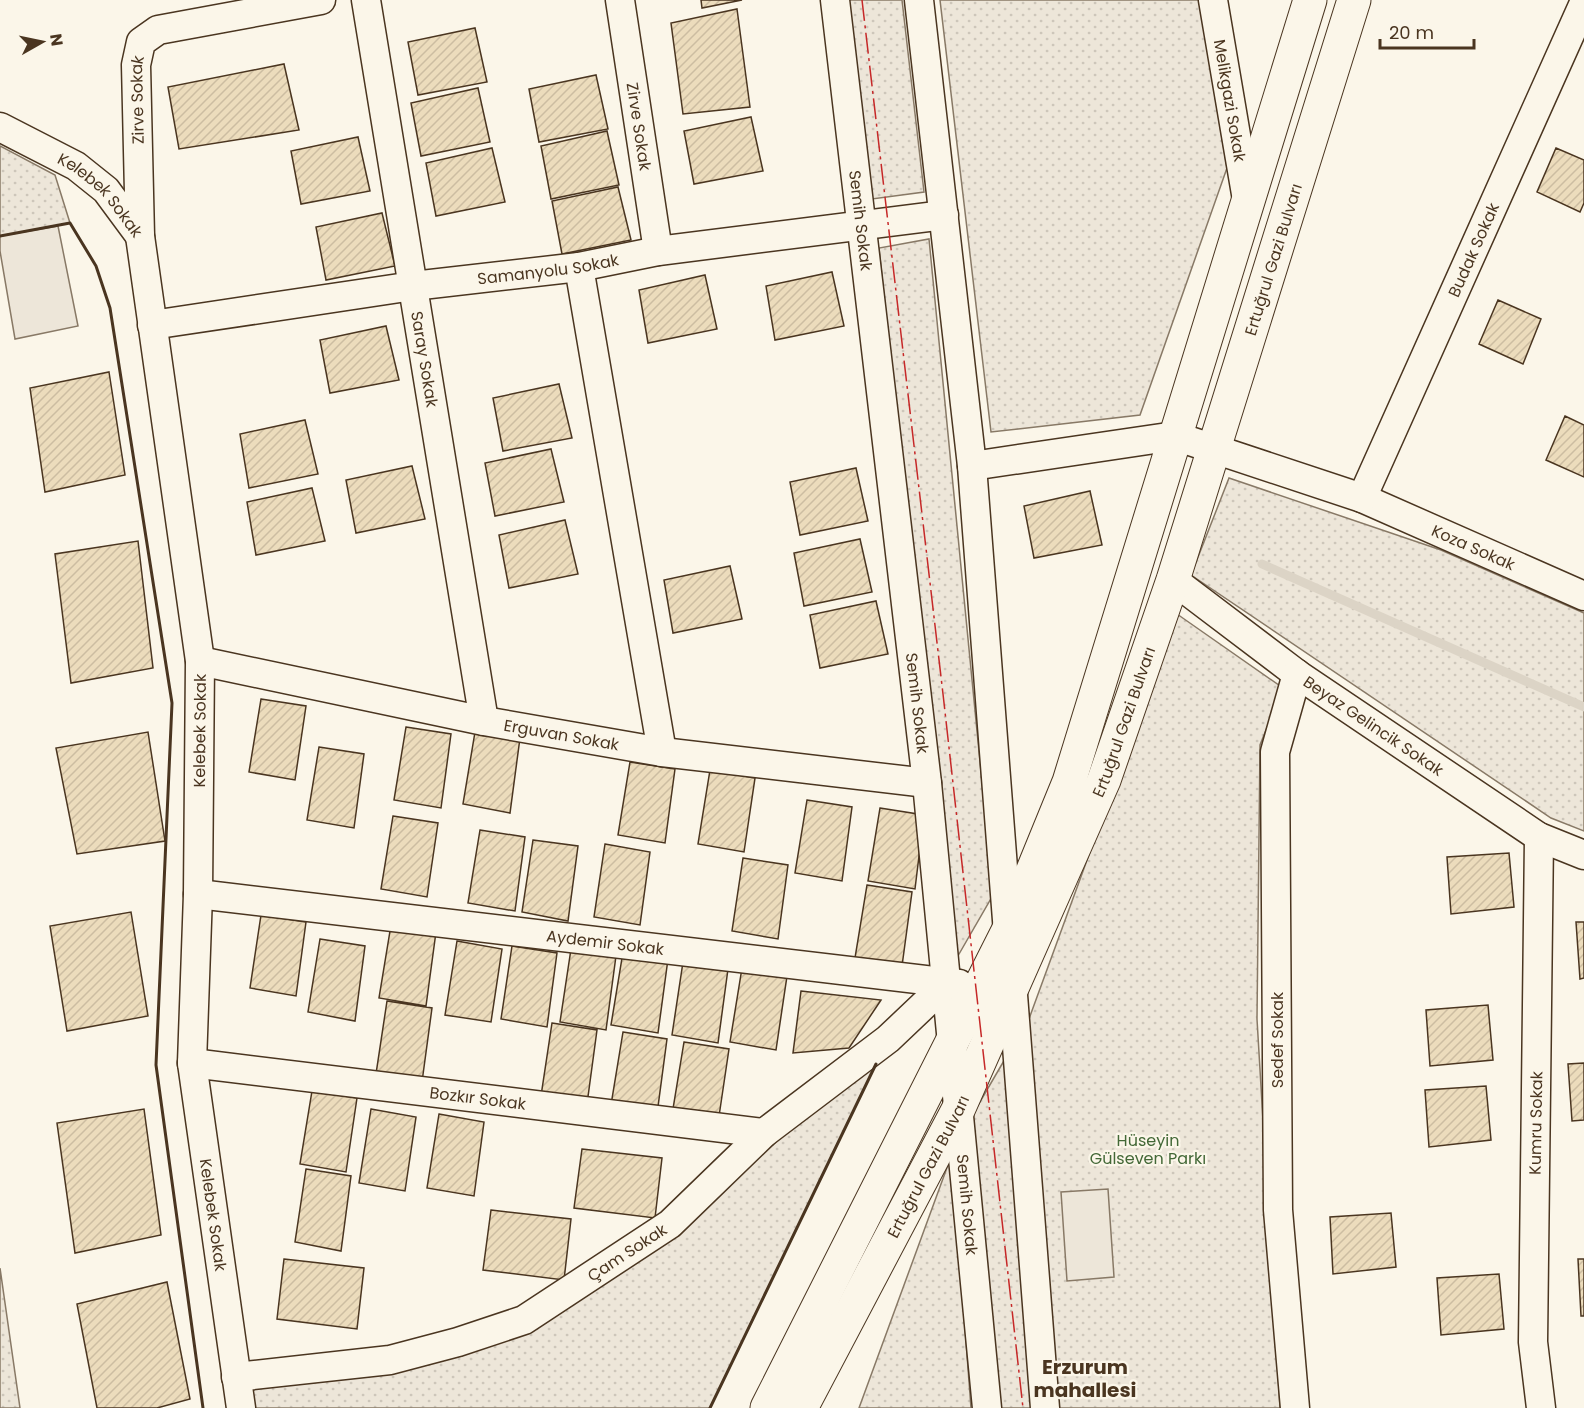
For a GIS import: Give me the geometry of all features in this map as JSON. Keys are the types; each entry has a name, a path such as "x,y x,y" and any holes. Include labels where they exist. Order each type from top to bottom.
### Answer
{"main road":[{"name":"Ertuğrul Gazi Bulvarı","path":"801,1408 958,1110 997,986 1008,931 1069,782 1310,0"},
{"name":"Ertuğrul Gazi Bulvarı","path":"766,1408 952,1044 997,986 1104,780 1173,580 1354,0"}],"street":[{"name":"Zirve Sokak","path":"140,236 136,65 141,42 158,30 321,0"},
{"name":"Saray Sokak","path":"366,0 484,720"},
{"name":"Zirve Sokak","path":"620,0 658,251"},
{"name":"Semih Sokak","path":"835,0 927,783 987,1408"},
{"path":"920,0 972,466 1008,931"},
{"name":"Melikgazi Sokak","path":"1213,0 1247,200"},
{"name":"Budak Sokak","path":"1362,498 1584,3"},
{"name":"Kelebek Sokak","path":"0,127 76,166 106,190 140,236 200,661 198,894 192,1063 241,1408"},
{"name":"Samanyolu Sokak","path":"153,325 413,286 579,267 658,251 944,215"},
{"path":"579,267 662,752"},
{"path":"972,466 1175,436"},
{"name":"Koza Sokak","path":"1175,436 1362,498 1582,589"},
{"name":"Beyaz Gelincik Sokak","path":"1173,580 1297,674 1539,837 1584,855"},
{"name":"Erguvan Sokak","path":"200,661 484,720 662,752 927,783"},
{"name":"Sedef Sokak","path":"1295,1408 1278,1210 1275,752 1297,674"},
{"name":"Kumru Sokak","path":"1539,837 1533,1342 1541,1408"},
{"name":"Aydemir Sokak","path":"198,894 946,984 997,986"},
{"name":"Çam Sokak","path":"236,1377 390,1360 458,1342 524,1320 670,1224 764,1133 888,1040 946,984"},
{"path":"997,986 1045,1408"},
{"name":"Bozkır Sokak","path":"192,1063 764,1133"}],"green space":[{"path":"848,0 902,0 924,192 872,199"},
{"path":"940,0 1199,0 1227,168 1140,415 991,432"},
{"path":"0,146 55,175 70,223 0,236"},
{"path":"58,226 78,326 15,339 0,251 0,236"},
{"path":"929,239 993,895 955,961 879,248"},
{"path":"1229,478 1441,550 1584,613 1584,831 1551,818 1191,575"},
{"name":"Hüseyin Gülseven Parkı","path":"1177,614 1283,688 1260,745 1257,1019 1280,1408 1054,1408 1022,1038"},
{"path":"888,1039 710,1408 241,1408 236,1377 524,1320"},
{"path":"1005,1059 1037,1408 993,1408 967,1124"},
{"path":"952,1154 971,1408 859,1408"},
{"path":"1108,1189 1114,1277 1067,1281 1061,1192"},
{"path":"0,1268 20,1408 0,1408"}],"building":[{"path":"701,0 742,0 702,8"},
{"path":"737,9 750,107 683,114 671,23"},
{"path":"475,28 487,82 418,95 408,42"},
{"path":"284,64 299,130 179,149 168,87"},
{"path":"596,75 608,129 539,142 529,89"},
{"path":"478,88 490,142 421,156 411,103"},
{"path":"751,117 763,171 694,184 684,131"},
{"path":"607,131 619,185 551,199 541,146"},
{"path":"358,137 370,191 301,204 291,151"},
{"path":"492,148 505,202 436,216 426,163"},
{"path":"1556,148 1584,160 1584,203 1580,212 1537,192"},
{"path":"618,187 631,240 562,254 552,201"},
{"path":"382,213 395,266 326,280 316,227"},
{"path":"832,272 844,326 775,340 766,286"},
{"path":"705,275 717,329 648,343 639,290"},
{"path":"1498,300 1541,319 1523,364 1479,344"},
{"path":"386,326 399,380 330,393 320,340"},
{"path":"109,372 125,475 45,492 30,388"},
{"path":"559,384 572,438 503,451 493,398"},
{"path":"1565,416 1584,425 1584,477 1546,460"},
{"path":"305,420 318,474 249,488 240,434"},
{"path":"551,449 564,502 495,516 485,463"},
{"path":"412,466 425,519 356,533 346,480"},
{"path":"856,468 868,521 800,535 790,482"},
{"path":"312,488 325,541 256,555 247,502"},
{"path":"1090,491 1102,545 1034,558 1024,506"},
{"path":"565,520 578,574 509,588 499,535"},
{"path":"860,539 872,592 804,606 794,553"},
{"path":"138,541 153,668 71,683 55,554"},
{"path":"730,566 742,619 673,633 664,580"},
{"path":"876,601 888,654 820,668 810,615"},
{"path":"261,699 306,706 295,780 249,772"},
{"path":"406,727 451,734 441,808 394,800"},
{"path":"148,732 165,841 77,854 56,748"},
{"path":"475,732 520,738 510,813 463,804"},
{"path":"319,747 364,754 354,828 307,820"},
{"path":"630,762 675,769 665,843 618,835"},
{"path":"710,770 755,778 744,852 698,844"},
{"path":"807,800 852,807 842,881 795,873"},
{"path":"880,808 924,815 915,889 868,881"},
{"path":"393,816 438,823 427,897 381,889"},
{"path":"480,830 525,837 515,911 468,903"},
{"path":"533,840 578,846 568,921 522,912"},
{"path":"605,844 650,852 640,925 594,917"},
{"path":"1509,853 1514,907 1451,914 1447,857"},
{"path":"743,858 788,865 778,939 732,931"},
{"path":"867,885 912,892 902,966 855,958"},
{"path":"131,912 148,1016 67,1031 50,926"},
{"path":"261,915 306,922 296,996 250,988"},
{"path":"1576,922 1584,922 1584,978 1580,979"},
{"path":"391,925 436,932 426,1006 379,998"},
{"path":"320,939 365,946 355,1021 308,1012"},
{"path":"457,941 502,949 491,1022 445,1015"},
{"path":"512,946 557,953 547,1027 501,1019"},
{"path":"571,949 616,956 606,1030 560,1022"},
{"path":"623,952 668,959 658,1033 611,1025"},
{"path":"683,962 728,969 718,1043 672,1035"},
{"path":"742,968 787,976 776,1050 730,1042"},
{"path":"801,991 881,1000 849,1048 793,1053"},
{"path":"387,1001 432,1008 422,1082 376,1074"},
{"path":"1488,1005 1493,1060 1430,1066 1426,1010"},
{"path":"552,1023 597,1030 587,1104 541,1096"},
{"path":"623,1032 667,1039 657,1114 611,1105"},
{"path":"684,1042 729,1049 718,1123 672,1115"},
{"path":"1584,1063 1584,1120 1572,1121 1568,1064"},
{"path":"1486,1086 1491,1140 1429,1147 1425,1090"},
{"path":"312,1091 357,1098 346,1172 300,1164"},
{"path":"144,1109 161,1235 75,1253 57,1123"},
{"path":"371,1109 416,1117 405,1191 359,1183"},
{"path":"439,1114 484,1122 474,1196 427,1188"},
{"path":"582,1149 662,1158 655,1218 574,1208"},
{"path":"306,1169 351,1176 341,1251 295,1242"},
{"path":"491,1210 571,1219 564,1280 483,1270"},
{"path":"1391,1213 1396,1267 1333,1274 1330,1217"},
{"path":"284,1259 364,1268 357,1329 277,1319"},
{"path":"1578,1259 1584,1259 1584,1316 1581,1316"},
{"path":"1499,1274 1504,1329 1441,1335 1437,1278"},
{"path":"167,1282 190,1399 157,1408 97,1408 77,1304"}],"waterway":[{"path":"1262,564 1584,707"}],"wall":[{"path":"0,236 70,223 96,266 110,308 172,703 156,1065 203,1408"},
{"path":"710,1408 876,1064"}],"power":[{"path":"862,0 1023,1408"}],"district":[{"name":"Erzurum mahallesi","path":"1085,1378"}]}
